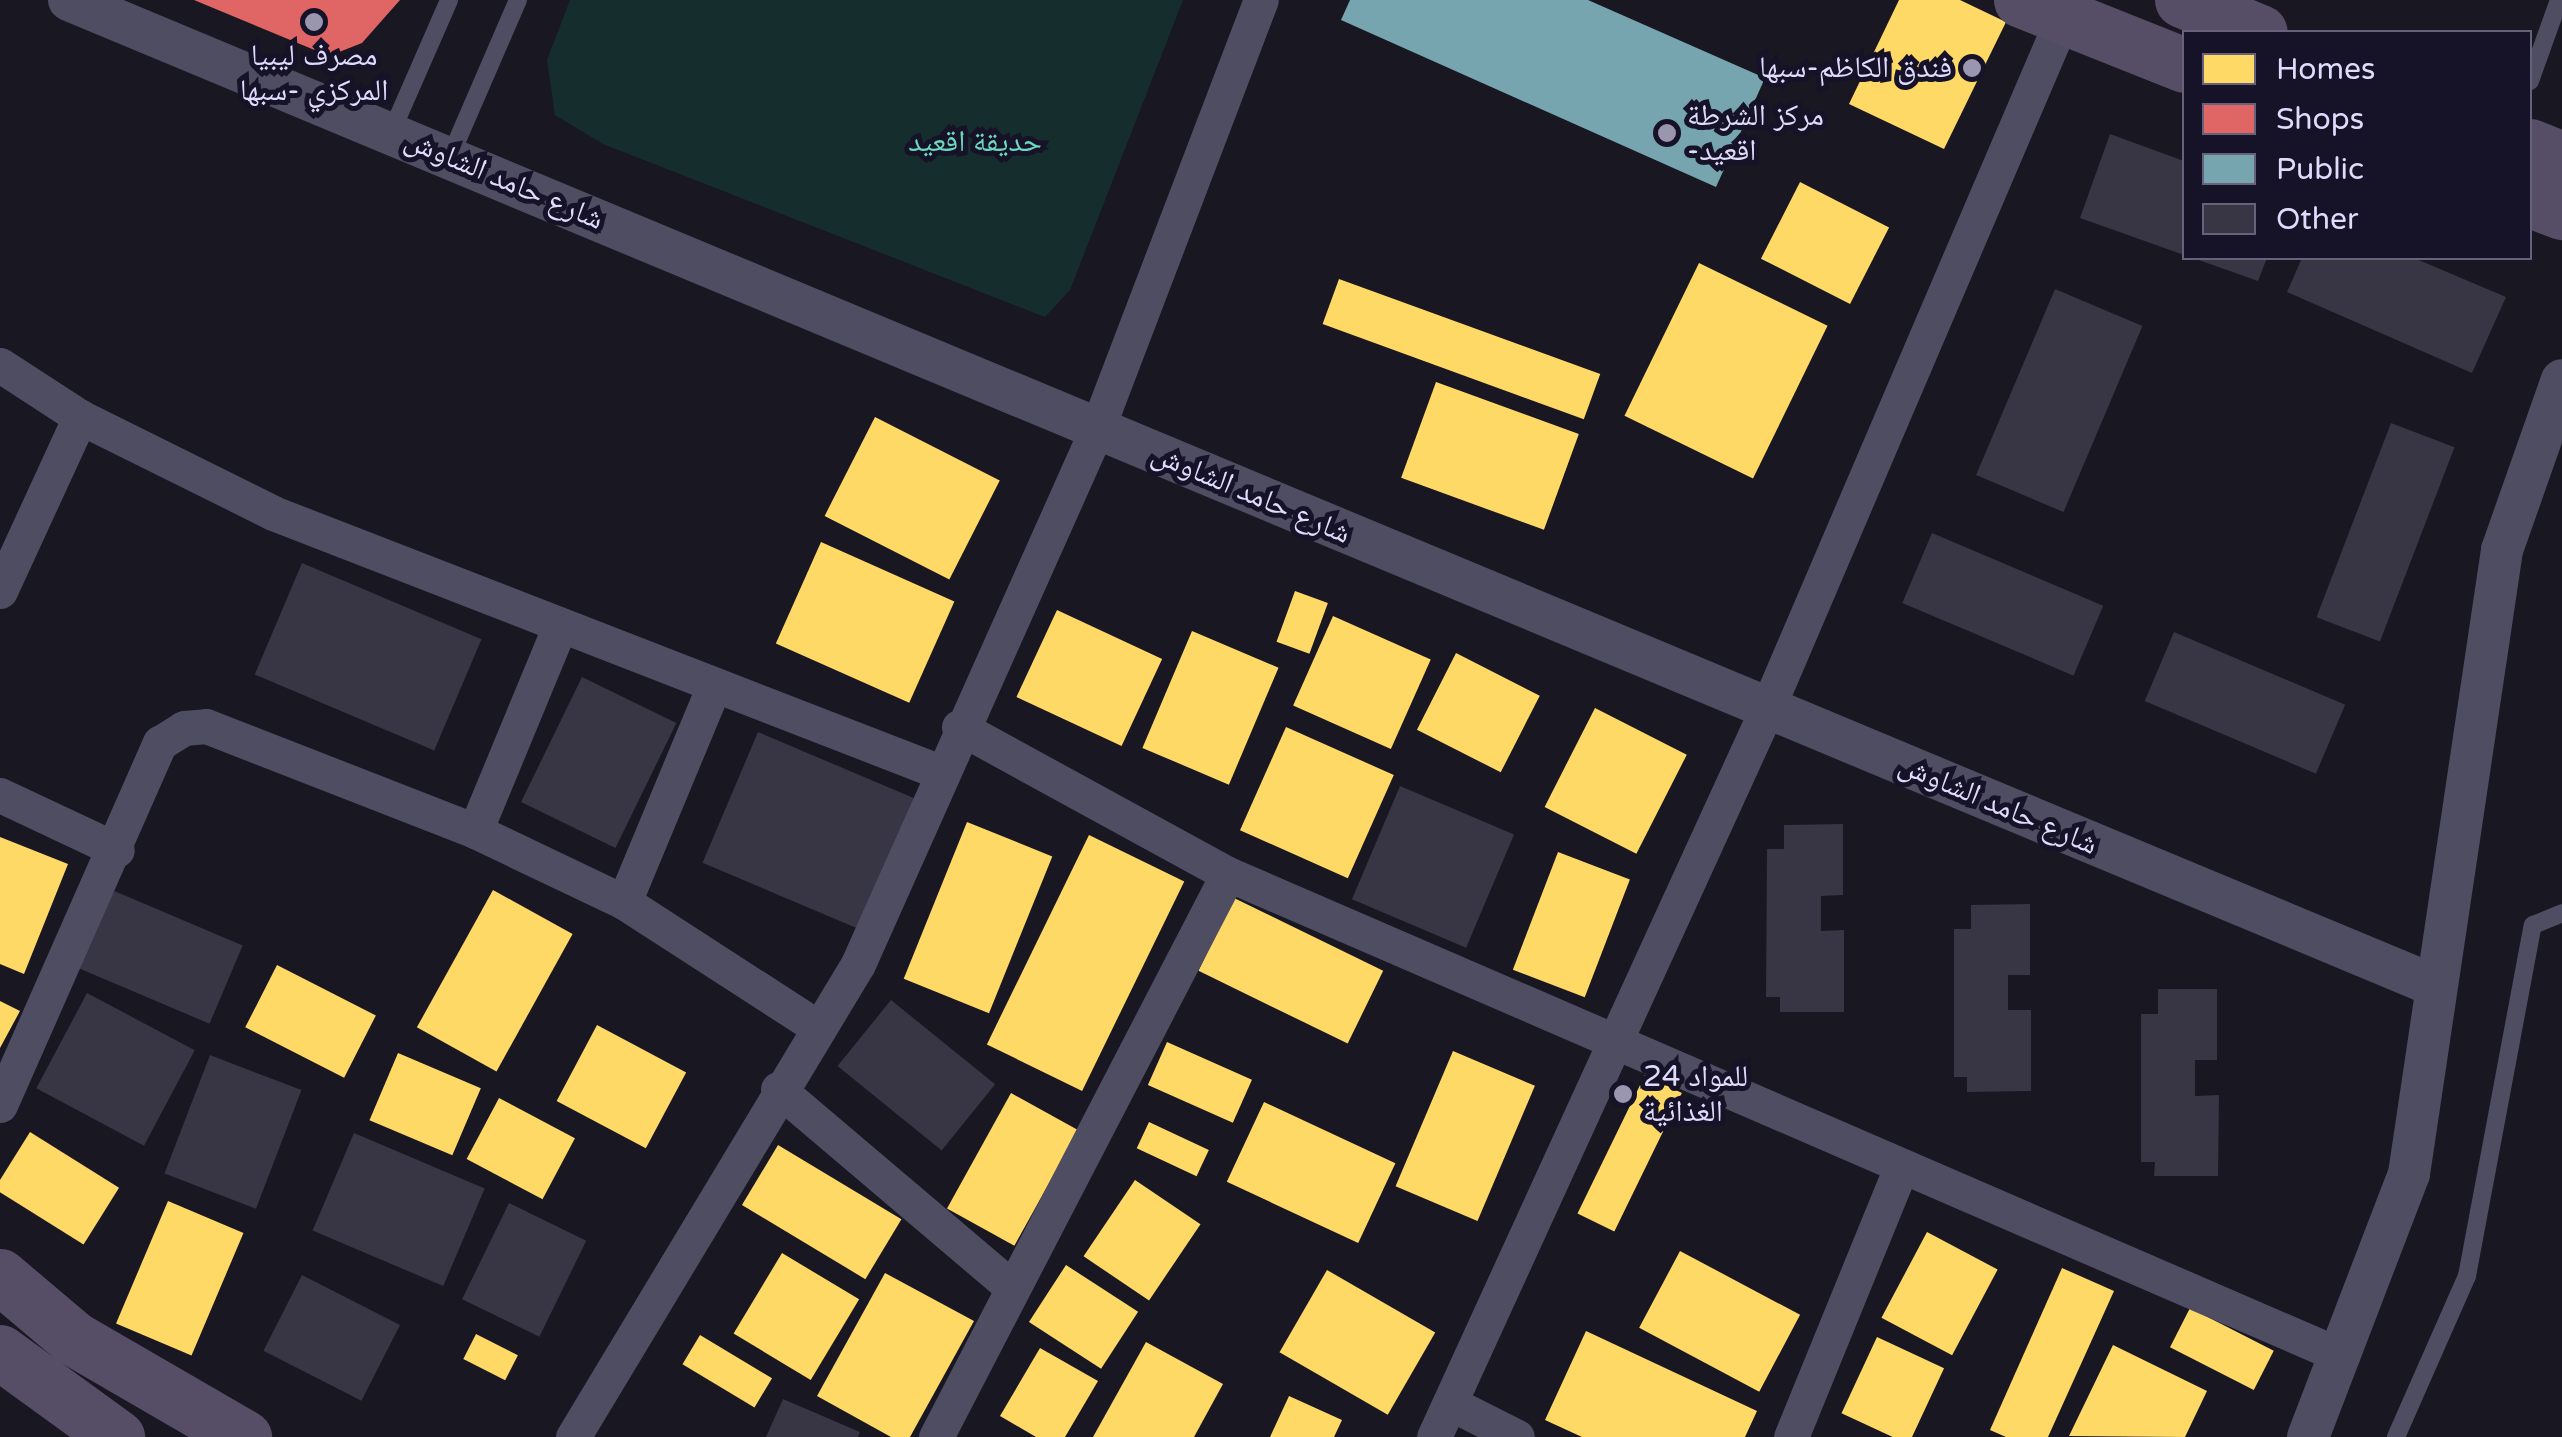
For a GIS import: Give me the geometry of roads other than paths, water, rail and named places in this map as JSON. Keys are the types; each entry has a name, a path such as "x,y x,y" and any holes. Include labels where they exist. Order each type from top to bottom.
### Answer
{"main road":[{"path":"2182,0 2255,30"},
{"path":"2051,6 2182,64"},
{"path":"2532,147 2562,160"},
{"path":"2532,201 2562,212"},
{"path":"0,1276 73,1338 244,1437"},
{"path":"0,1352 118,1437"}],"street":[{"name":"شارع حامد الشاوش","path":"69,0 2433,986"},
{"path":"573,1437 778,1089 858,964 959,727 1096,429 1262,0"},
{"path":"1434,1437 1766,709 2051,6"},
{"path":"0,365 80,417 273,513 940,772"},
{"path":"2308,1437 2409,1174 2433,986 2502,550 2562,380"},
{"path":"0,591 80,417"},
{"path":"474,832 560,626"},
{"path":"624,902 714,686"},
{"path":"0,1106 117,850 160,743 195,727 474,832 624,902 817,1027"},
{"path":"959,727 1228,874 2342,1356"},
{"path":"0,796 117,850"},
{"path":"936,1437 1010,1286 1228,874"},
{"path":"778,1089 1010,1286"},
{"path":"1791,1437 1901,1168"},
{"path":"1450,1403 1517,1437"}],"lane":[{"path":"391,133 449,0"},
{"path":"450,158 518,0"},
{"path":"2532,76 2560,0"},
{"path":"2396,1437 2468,1276 2532,925 2562,912"}],"place":[{"name":"مصرف ليبيا المركزي -سبها","path":"314,22"},
{"name":"فندق الكاظم-سبها","path":"1972,68"},
{"name":"مركز الشرطة -اقعيد","path":"1667,133"},
{"name":"24 للمواد الغذائية","path":"1623,1094"}],"park label":[{"name":"حديقة اقعيد","path":"975,142"}]}
